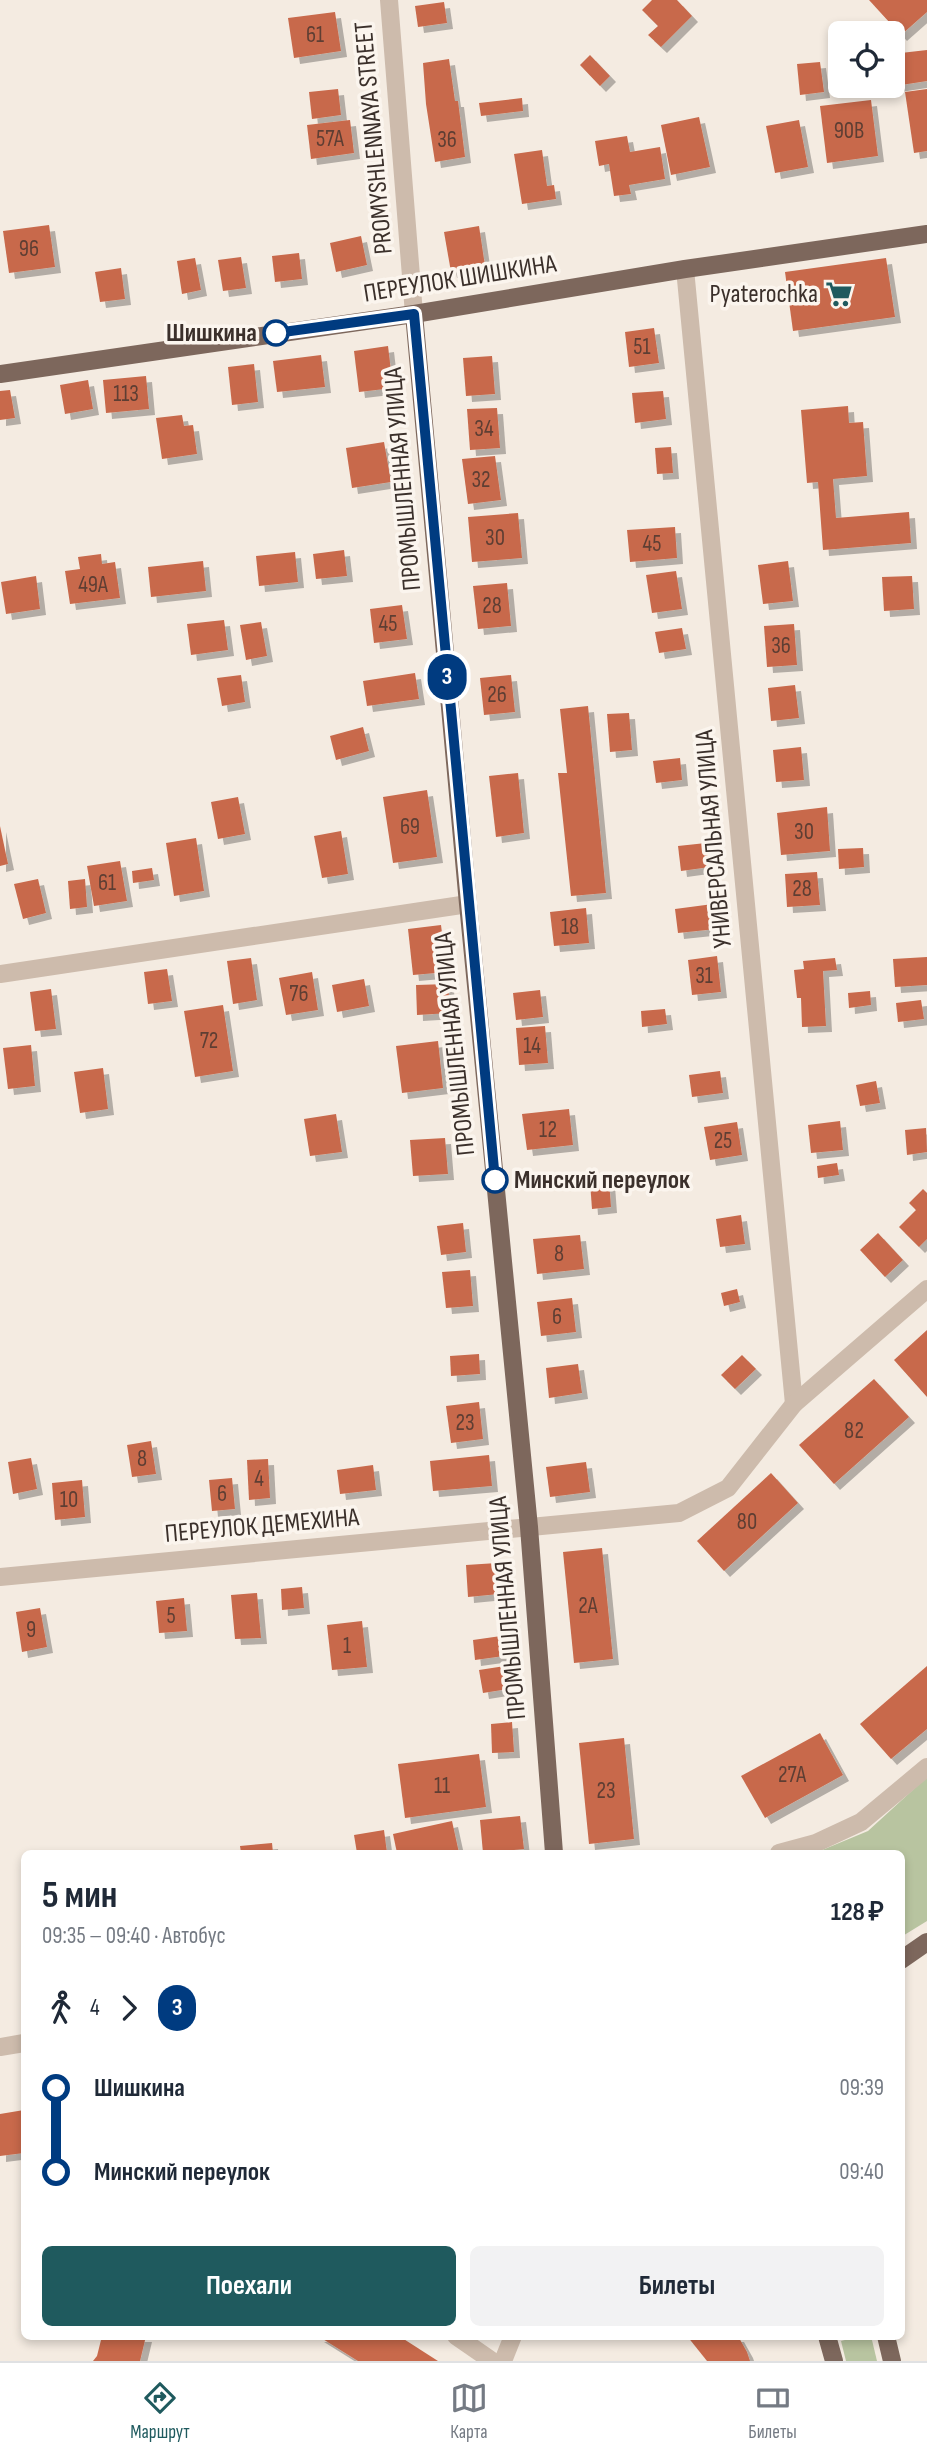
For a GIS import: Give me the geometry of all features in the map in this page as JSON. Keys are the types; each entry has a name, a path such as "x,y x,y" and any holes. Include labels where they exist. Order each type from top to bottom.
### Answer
{"main road":[{"name":"ПЕРЕУЛОК ШИШКИНА","path":"0,374 414,314 685,269 927,234"},
{"name":"ПРОМЫШЛЕННАЯ УЛИЦА","path":"414,314 528,1527 554,1850"},
{"path":"905,1957 927,1942"},
{"path":"828,2340 834,2361"},
{"path":"887,2340 892,2361"}],"street":[{"name":"PROMYSHLENNAYA STREET","path":"389,0 414,314"},
{"name":"УНИВЕРСАЛЬНАЯ УЛИЦА","path":"685,269 794,1405"},
{"path":"0,974 468,904"},
{"path":"528,1527 679,1513 727,1488 794,1405 927,1289"},
{"name":"ПЕРЕУЛОК ДЕМЕХИНА","path":"0,1577 528,1527"},
{"path":"790,1850 816,1843 861,1822 927,1767"},
{"path":"0,2048 21,2044"},
{"path":"462,2340 492,2361"},
{"path":"503,2361 511,2340"}],"green space":[{"path":"927,1777 927,1921 905,1935 905,1850 822,1850 868,1831"},
{"path":"872,2340 877,2361 846,2361 841,2341"}],"building":[{"path":"652,0 677,0 692,16 661,47 648,35 658,26 642,10"},
{"path":"869,0 927,0 927,12 905,31 905,21 888,21"},
{"path":"444,2 447,23 418,27 415,6"},
{"path":"335,12 341,51 294,58 288,18"},
{"path":"927,50 927,81 905,84 905,53"},
{"path":"590,55 610,76 600,86 580,65"},
{"path":"449,59 455,101 458,101 465,157 435,162 423,63"},
{"path":"820,62 824,92 800,95 797,64"},
{"path":"338,89 341,115 312,119 309,92"},
{"path":"927,89 927,151 914,153 905,92"},
{"path":"522,98 523,111 481,116 479,103"},
{"path":"871,100 878,156 827,163 820,106"},
{"path":"699,117 710,167 671,175 661,125"},
{"path":"350,120 354,153 311,159 307,125"},
{"path":"799,120 808,167 775,173 766,126"},
{"path":"627,136 630,152 660,147 665,179 629,185 631,194 614,196 609,164 599,166 595,141"},
{"path":"542,150 547,186 554,185 556,199 522,204 514,154"},
{"path":"49,225 55,267 9,273 3,231"},
{"path":"479,226 485,266 451,272 444,232"},
{"path":"361,236 367,265 336,272 330,243"},
{"path":"299,253 302,279 275,282 272,256"},
{"path":"241,257 246,288 223,291 218,260"},
{"path":"195,258 201,290 182,294 177,261"},
{"name":"Pyaterochka","path":"886,258 895,317 793,331 785,272"},
{"path":"121,268 125,299 100,302 95,272"},
{"path":"654,328 659,363 629,367 625,332"},
{"path":"388,346 393,388 359,392 354,351"},
{"path":"321,355 325,387 277,392 273,361"},
{"path":"492,356 495,394 466,396 463,358"},
{"path":"254,364 258,402 232,405 228,367"},
{"path":"146,376 149,409 106,413 103,380"},
{"path":"88,380 93,409 65,414 60,385"},
{"path":"10,390 15,418 0,420 0,391"},
{"path":"663,391 666,419 635,423 632,393"},
{"path":"848,406 849,423 863,422 867,476 833,479 836,518 909,512 911,543 823,550 818,482 807,483 801,410"},
{"path":"497,408 500,448 470,450 467,409"},
{"path":"182,415 184,426 193,425 197,454 162,459 156,418"},
{"path":"384,442 391,482 352,488 346,448"},
{"path":"671,447 673,473 657,474 655,448"},
{"path":"495,456 501,500 468,504 462,459"},
{"path":"518,513 522,558 472,562 468,517"},
{"path":"675,527 677,558 630,562 627,530"},
{"path":"344,550 347,576 316,579 313,554"},
{"path":"295,552 298,582 259,586 256,556"},
{"path":"101,554 102,564 115,562 120,598 70,604 65,571 80,569 78,557"},
{"path":"203,561 206,591 151,597 148,567"},
{"path":"788,561 793,601 763,604 758,565"},
{"path":"676,571 682,609 652,613 646,575"},
{"path":"36,576 40,609 6,614 1,582"},
{"path":"912,576 914,609 884,611 882,577"},
{"path":"507,583 511,626 478,629 473,586"},
{"path":"402,605 407,639 374,643 370,609"},
{"path":"224,620 228,650 191,655 187,624"},
{"path":"261,622 267,656 246,660 240,625"},
{"path":"794,624 797,665 767,667 764,626"},
{"path":"682,628 686,649 659,653 655,632"},
{"path":"415,673 419,699 367,706 363,681"},
{"path":"241,675 245,702 222,706 217,678"},
{"path":"511,675 515,712 484,715 480,678"},
{"path":"795,685 799,718 771,721 768,688"},
{"path":"588,706 606,893 571,896 558,773 567,773 560,709"},
{"path":"629,713 632,750 610,752 607,714"},
{"path":"363,727 369,751 336,760 330,736"},
{"path":"801,747 804,780 776,782 773,750"},
{"path":"680,758 682,780 656,783 653,761"},
{"path":"518,773 524,833 496,837 489,776"},
{"path":"427,790 437,857 393,863 383,797"},
{"path":"238,797 245,834 218,839 211,802"},
{"path":"827,807 830,851 781,855 777,813"},
{"path":"0,826 8,864 0,866"},
{"path":"341,831 348,874 322,878 314,836"},
{"path":"196,838 204,891 174,896 166,843"},
{"path":"706,843 710,867 681,871 678,846"},
{"path":"863,848 864,867 839,869 838,849"},
{"path":"120,861 127,901 94,906 87,866"},
{"path":"152,868 154,880 133,883 132,871"},
{"path":"817,872 820,905 787,907 785,874"},
{"path":"38,879 46,913 23,919 14,884"},
{"path":"85,879 87,907 70,909 68,881"},
{"path":"713,904 716,929 678,933 675,909"},
{"path":"586,908 589,943 554,946 550,912"},
{"path":"441,925 447,972 413,975 408,929"},
{"path":"717,956 721,992 692,995 688,960"},
{"path":"927,957 927,985 895,987 893,959"},
{"path":"251,958 257,1000 233,1004 227,961"},
{"path":"835,958 837,970 823,971 826,1026 802,1027 801,998 797,998 794,970 804,969 803,961"},
{"path":"167,969 172,1001 148,1004 144,972"},
{"path":"312,972 318,1010 286,1015 279,978"},
{"path":"364,979 369,1006 337,1012 332,985"},
{"path":"448,984 450,1013 417,1015 416,985"},
{"path":"51,989 56,1029 35,1031 30,992"},
{"path":"540,990 543,1017 516,1020 513,993"},
{"path":"870,991 871,1005 849,1008 848,993"},
{"path":"921,1000 924,1019 898,1022 896,1003"},
{"path":"223,1005 233,1071 195,1077 184,1011"},
{"path":"665,1009 667,1024 642,1027 641,1011"},
{"path":"545,1026 548,1063 519,1065 516,1028"},
{"path":"438,1041 443,1088 402,1093 396,1046"},
{"path":"31,1045 35,1086 8,1089 3,1048"},
{"path":"103,1068 108,1109 80,1113 74,1072"},
{"path":"720,1071 723,1093 692,1097 689,1075"},
{"path":"876,1081 880,1103 860,1106 856,1085"},
{"path":"569,1109 573,1145 527,1150 522,1114"},
{"path":"336,1114 342,1152 310,1156 304,1119"},
{"path":"840,1121 843,1150 811,1153 808,1125"},
{"path":"737,1122 742,1155 710,1160 704,1127"},
{"path":"926,1128 927,1152 907,1155 905,1130"},
{"path":"445,1138 448,1174 413,1176 410,1140"},
{"path":"837,1163 839,1175 818,1178 817,1166"},
{"path":"609,1180 611,1207 592,1209 590,1182"},
{"path":"923,1189 927,1193 927,1239 919,1247 899,1227 916,1210 909,1203"},
{"path":"741,1215 745,1244 720,1247 716,1219"},
{"path":"463,1223 466,1252 441,1255 437,1226"},
{"path":"878,1233 903,1260 885,1277 860,1250"},
{"path":"580,1235 584,1269 537,1274 533,1239"},
{"path":"470,1270 473,1306 446,1308 442,1272"},
{"path":"737,1289 740,1302 724,1306 721,1293"},
{"path":"572,1298 576,1332 541,1336 537,1302"},
{"path":"927,1330 927,1397 894,1360"},
{"path":"479,1354 480,1374 451,1376 450,1356"},
{"path":"742,1355 756,1369 735,1389 721,1375"},
{"path":"578,1364 582,1393 549,1398 546,1368"},
{"path":"874,1379 909,1417 834,1484 799,1445"},
{"path":"479,1402 483,1439 451,1443 446,1406"},
{"path":"151,1441 156,1474 132,1477 127,1445"},
{"path":"489,1455 492,1486 433,1491 430,1461"},
{"path":"31,1458 37,1489 13,1494 8,1462"},
{"path":"268,1459 270,1498 249,1500 247,1460"},
{"path":"586,1462 590,1492 550,1497 546,1467"},
{"path":"373,1465 376,1490 340,1494 337,1470"},
{"path":"771,1473 798,1503 724,1571 697,1541"},
{"path":"232,1478 235,1509 212,1511 209,1480"},
{"path":"82,1480 85,1517 55,1520 52,1483"},
{"path":"602,1548 613,1659 574,1663 563,1552"},
{"path":"497,1563 499,1594 468,1597 466,1565"},
{"path":"302,1587 304,1608 282,1610 281,1589"},
{"path":"257,1593 261,1638 235,1639 231,1595"},
{"path":"184,1598 187,1631 159,1633 156,1601"},
{"path":"40,1608 47,1647 22,1652 16,1612"},
{"path":"362,1621 367,1667 332,1670 327,1625"},
{"path":"501,1636 504,1656 475,1660 473,1640"},
{"path":"505,1666 508,1689 483,1693 479,1670"},
{"path":"927,1666 927,1729 891,1759 860,1724"},
{"path":"512,1722 514,1752 492,1753 491,1724"},
{"path":"820,1733 843,1775 765,1818 741,1776"},
{"path":"624,1738 634,1839 589,1844 579,1743"},
{"path":"479,1754 486,1807 405,1818 398,1764"},
{"path":"520,1816 524,1849 483,1850 480,1820"},
{"path":"452,1821 458,1850 396,1850 393,1834"},
{"path":"384,1830 387,1850 356,1850 354,1835"},
{"path":"272,1843 273,1850 241,1850 240,1846"},
{"path":"21,2110 21,2153 0,2156 0,2114"},
{"path":"101,2340 145,2340 140,2361 93,2361"},
{"path":"324,2340 405,2340 438,2361 358,2361"},
{"path":"690,2340 740,2340 750,2361 707,2361"}],"bus line":[{"name":"3","path":"276,333 414,314 495,1180"}],"place":[{"name":"Pyaterochka","path":"839,294"},
{"name":"Шишкина","path":"276,333"},
{"name":"Минский переулок","path":"495,1180"}]}
